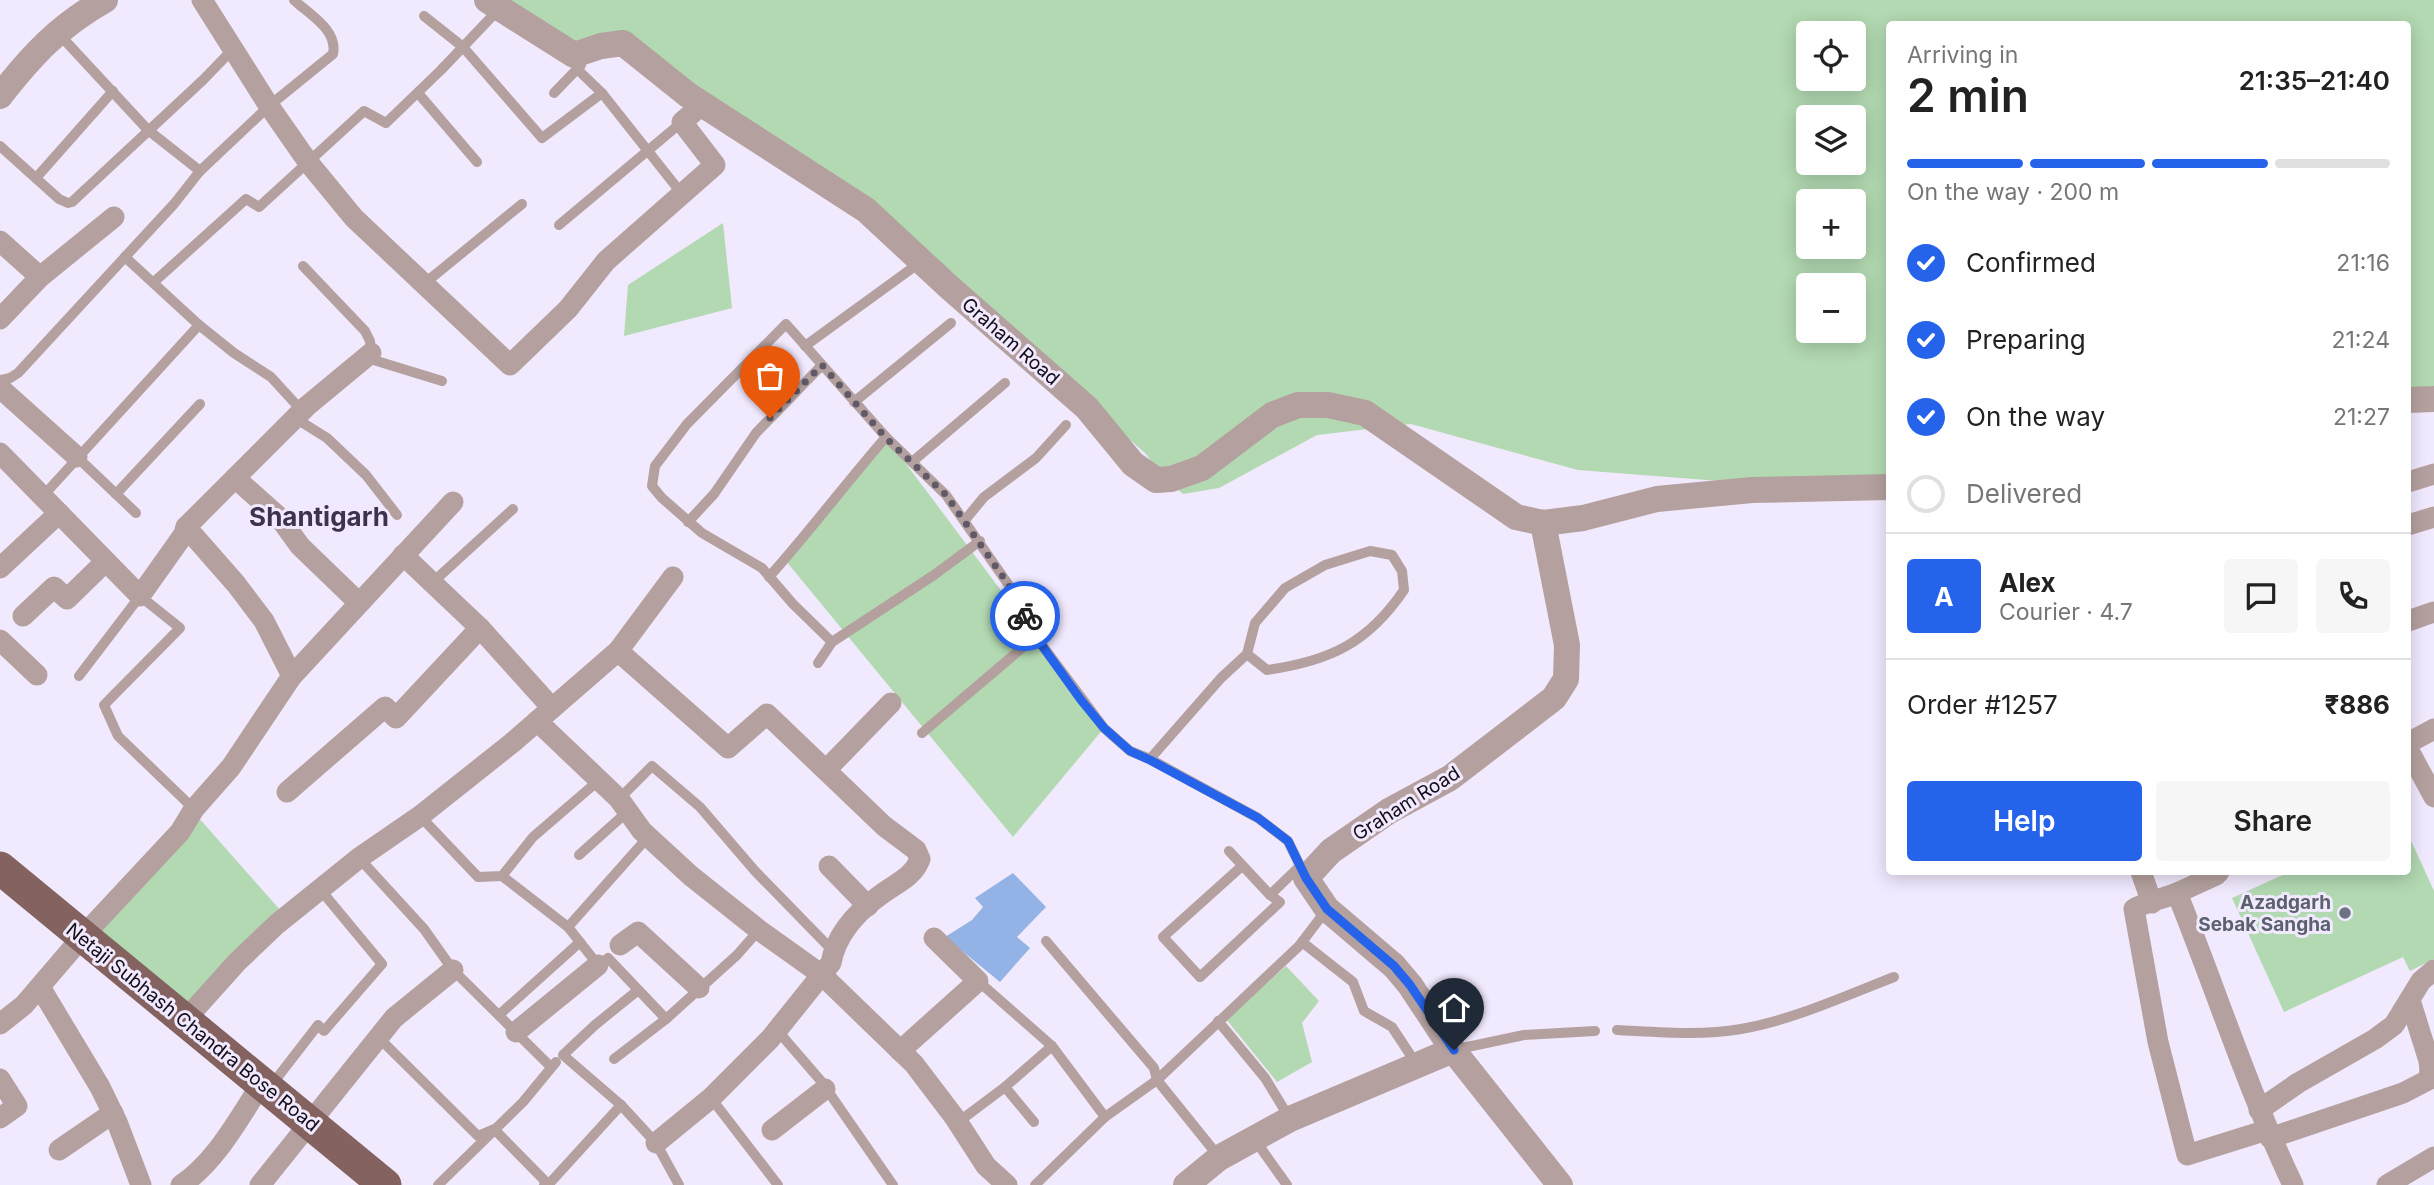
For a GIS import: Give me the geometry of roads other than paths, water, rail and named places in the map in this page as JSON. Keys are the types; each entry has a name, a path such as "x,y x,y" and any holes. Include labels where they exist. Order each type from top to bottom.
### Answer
{"main road":[{"name":"Netaji Subhash Chandra Bose Road","path":"0,868 382,1184"}],"street":[{"path":"0,96 29,58 75,17 105,0"},
{"path":"202,0 308,162 354,218 510,365 568,309 607,261 715,165 682,122 703,104"},
{"name":"Graham Road","path":"493,4 583,60 622,43 703,104 866,210 1087,408 1133,464 1156,480 1171,479 1202,468 1272,415 1298,405 1328,405 1365,413 1516,517 1543,523 1583,518 1657,499 1752,490 1886,487"},
{"path":"0,319 40,277 114,217"},
{"path":"0,241 40,277"},
{"path":"0,453 140,596 184,534 186,527 298,414 369,355"},
{"path":"0,388 77,457"},
{"path":"2411,400 2434,399"},
{"path":"2411,481 2434,474"},
{"path":"236,478 278,517 300,546 358,602"},
{"path":"0,1024 24,1005 83,936 180,832 194,809 231,767 292,676 453,502"},
{"path":"0,568 59,513"},
{"path":"2411,524 2434,517"},
{"name":"Graham Road","path":"1303,872 1388,811 1450,778 1554,698 1566,679 1567,645 1543,523"},
{"path":"186,527 264,621 292,676"},
{"path":"403,555 480,628 598,781 623,805 648,837 691,876 759,930 822,975 914,1064 986,1166 1007,1185"},
{"path":"23,616 54,587 67,599 105,562"},
{"path":"185,1020 237,962 277,923 359,858 420,816 545,715 618,651 673,577"},
{"path":"2411,620 2434,612"},
{"path":"287,792 385,708 396,718 480,628"},
{"path":"0,640 37,676"},
{"path":"618,651 728,748 767,714 884,826 916,850 919,859 917,867 900,883 879,896 849,923 833,951 831,963 777,1030 711,1098 656,1143"},
{"path":"826,770 891,703"},
{"path":"2411,741 2434,729"},
{"path":"2411,755 2434,797"},
{"path":"829,866 868,906"},
{"path":"1303,872 1327,909 1394,966 1410,985 1454,1050 1556,1184"},
{"path":"2142,875 2152,903"},
{"path":"2217,875 2134,909 2158,1042 2187,1155 2269,1134 2403,1093 2428,1080 2429,1061 2410,1000"},
{"path":"2177,893 2259,1110 2293,1185"},
{"path":"621,945 638,932 699,988"},
{"path":"900,1051 978,981 934,938"},
{"path":"516,1032 598,965"},
{"path":"260,1185 394,1018 453,970"},
{"path":"2259,1110 2394,1025 2421,981 2434,970"},
{"path":"40,986 100,1087 141,1185"},
{"path":"1186,1185 1219,1158 1253,1137 1454,1050"},
{"path":"0,1079 17,1107 0,1118"},
{"path":"182,1185 221,1145 265,1086"},
{"path":"772,1130 825,1089"},
{"path":"59,1150 113,1113"},
{"path":"2387,1185 2434,1157"}],"lane":[{"path":"0,380 18,373 174,204 200,172 269,106 333,54 335,44 331,33 295,0"},
{"path":"153,282 246,199 259,207 365,111 386,123 463,47 493,4"},
{"path":"424,16 463,47 542,138 602,93"},
{"path":"58,33 148,130 200,172"},
{"path":"0,146 59,199 72,202 233,50"},
{"path":"554,93 583,60 602,93 681,194"},
{"path":"36,178 113,92"},
{"path":"418,93 477,162"},
{"path":"559,225 682,122"},
{"path":"425,283 522,204"},
{"path":"125,257 199,325 234,353 271,377 298,414 366,475 397,515"},
{"path":"805,346 922,261"},
{"path":"303,266 365,331 369,355 442,382"},
{"path":"854,402 951,323"},
{"path":"832,642 762,568 702,533 652,486 655,466 687,424 786,324 886,438 946,495 1008,584 1035,636 1104,728 1130,751 1258,818 1288,841 1303,872 1270,895"},
{"path":"43,496 199,325"},
{"path":"688,522 713,494 757,433 822,365"},
{"path":"912,462 1005,383"},
{"path":"116,494 200,404"},
{"path":"965,520 984,497 1036,458 1066,425"},
{"path":"769,577 886,438"},
{"path":"77,457 136,513"},
{"path":"433,582 513,509"},
{"path":"818,663 832,642 934,575 980,541"},
{"path":"1150,760 1221,678 1247,654 1255,623 1285,588 1325,565 1370,551 1392,555 1402,571 1405,590 1390,611 1360,639 1326,656 1293,667 1266,670 1247,654"},
{"path":"79,676 140,596 180,628 104,705 118,736 194,809"},
{"path":"922,733 1035,636"},
{"path":"579,855 623,805 652,766 700,807 755,871 833,951"},
{"path":"502,876 533,837 598,781"},
{"path":"420,816 478,877 502,876 568,927 598,965 608,958 666,1019"},
{"path":"568,927 648,837"},
{"path":"1229,851 1270,895 1280,902 1200,977 1163,937 1242,866"},
{"path":"359,858 424,929 453,970 551,1067"},
{"path":"265,1086 318,1025 324,1031 382,964 319,888"},
{"path":"1035,1185 1105,1116 1157,1080 1302,942 1327,909"},
{"path":"614,1059 666,1019 737,955 759,930"},
{"path":"1046,941 1154,1068 1157,1080 1219,1158"},
{"path":"499,1015 580,942"},
{"path":"1302,942 1353,982 1364,1011 1392,1027 1417,1065"},
{"path":"1617,1030 1704,1033 1741,1029 1786,1018 1894,977"},
{"path":"978,981 1052,1046 1105,1116"},
{"path":"438,1185 523,1102 563,1055 638,991"},
{"path":"1218,1021 1265,1078 1290,1119"},
{"path":"777,1030 825,1089 893,1185"},
{"path":"1454,1050 1524,1035 1595,1031"},
{"path":"378,1037 478,1136 494,1129"},
{"path":"957,1123 1005,1087 1052,1046"},
{"path":"563,1055 621,1105 656,1143 679,1185"},
{"path":"1005,1087 1034,1122"},
{"path":"711,1098 778,1185"},
{"path":"494,1129 546,1185 621,1105"},
{"path":"1253,1137 1287,1185"}],"water":[{"path":"1013,873 1046,907 1017,937 1030,948 1000,982 945,937 972,920 983,907 975,898"}],"place":[{"name":"Azadgarh Sebak Sangha","path":"2345,913"}],"district":[{"name":"Shantigarh","path":"319,517"}]}
